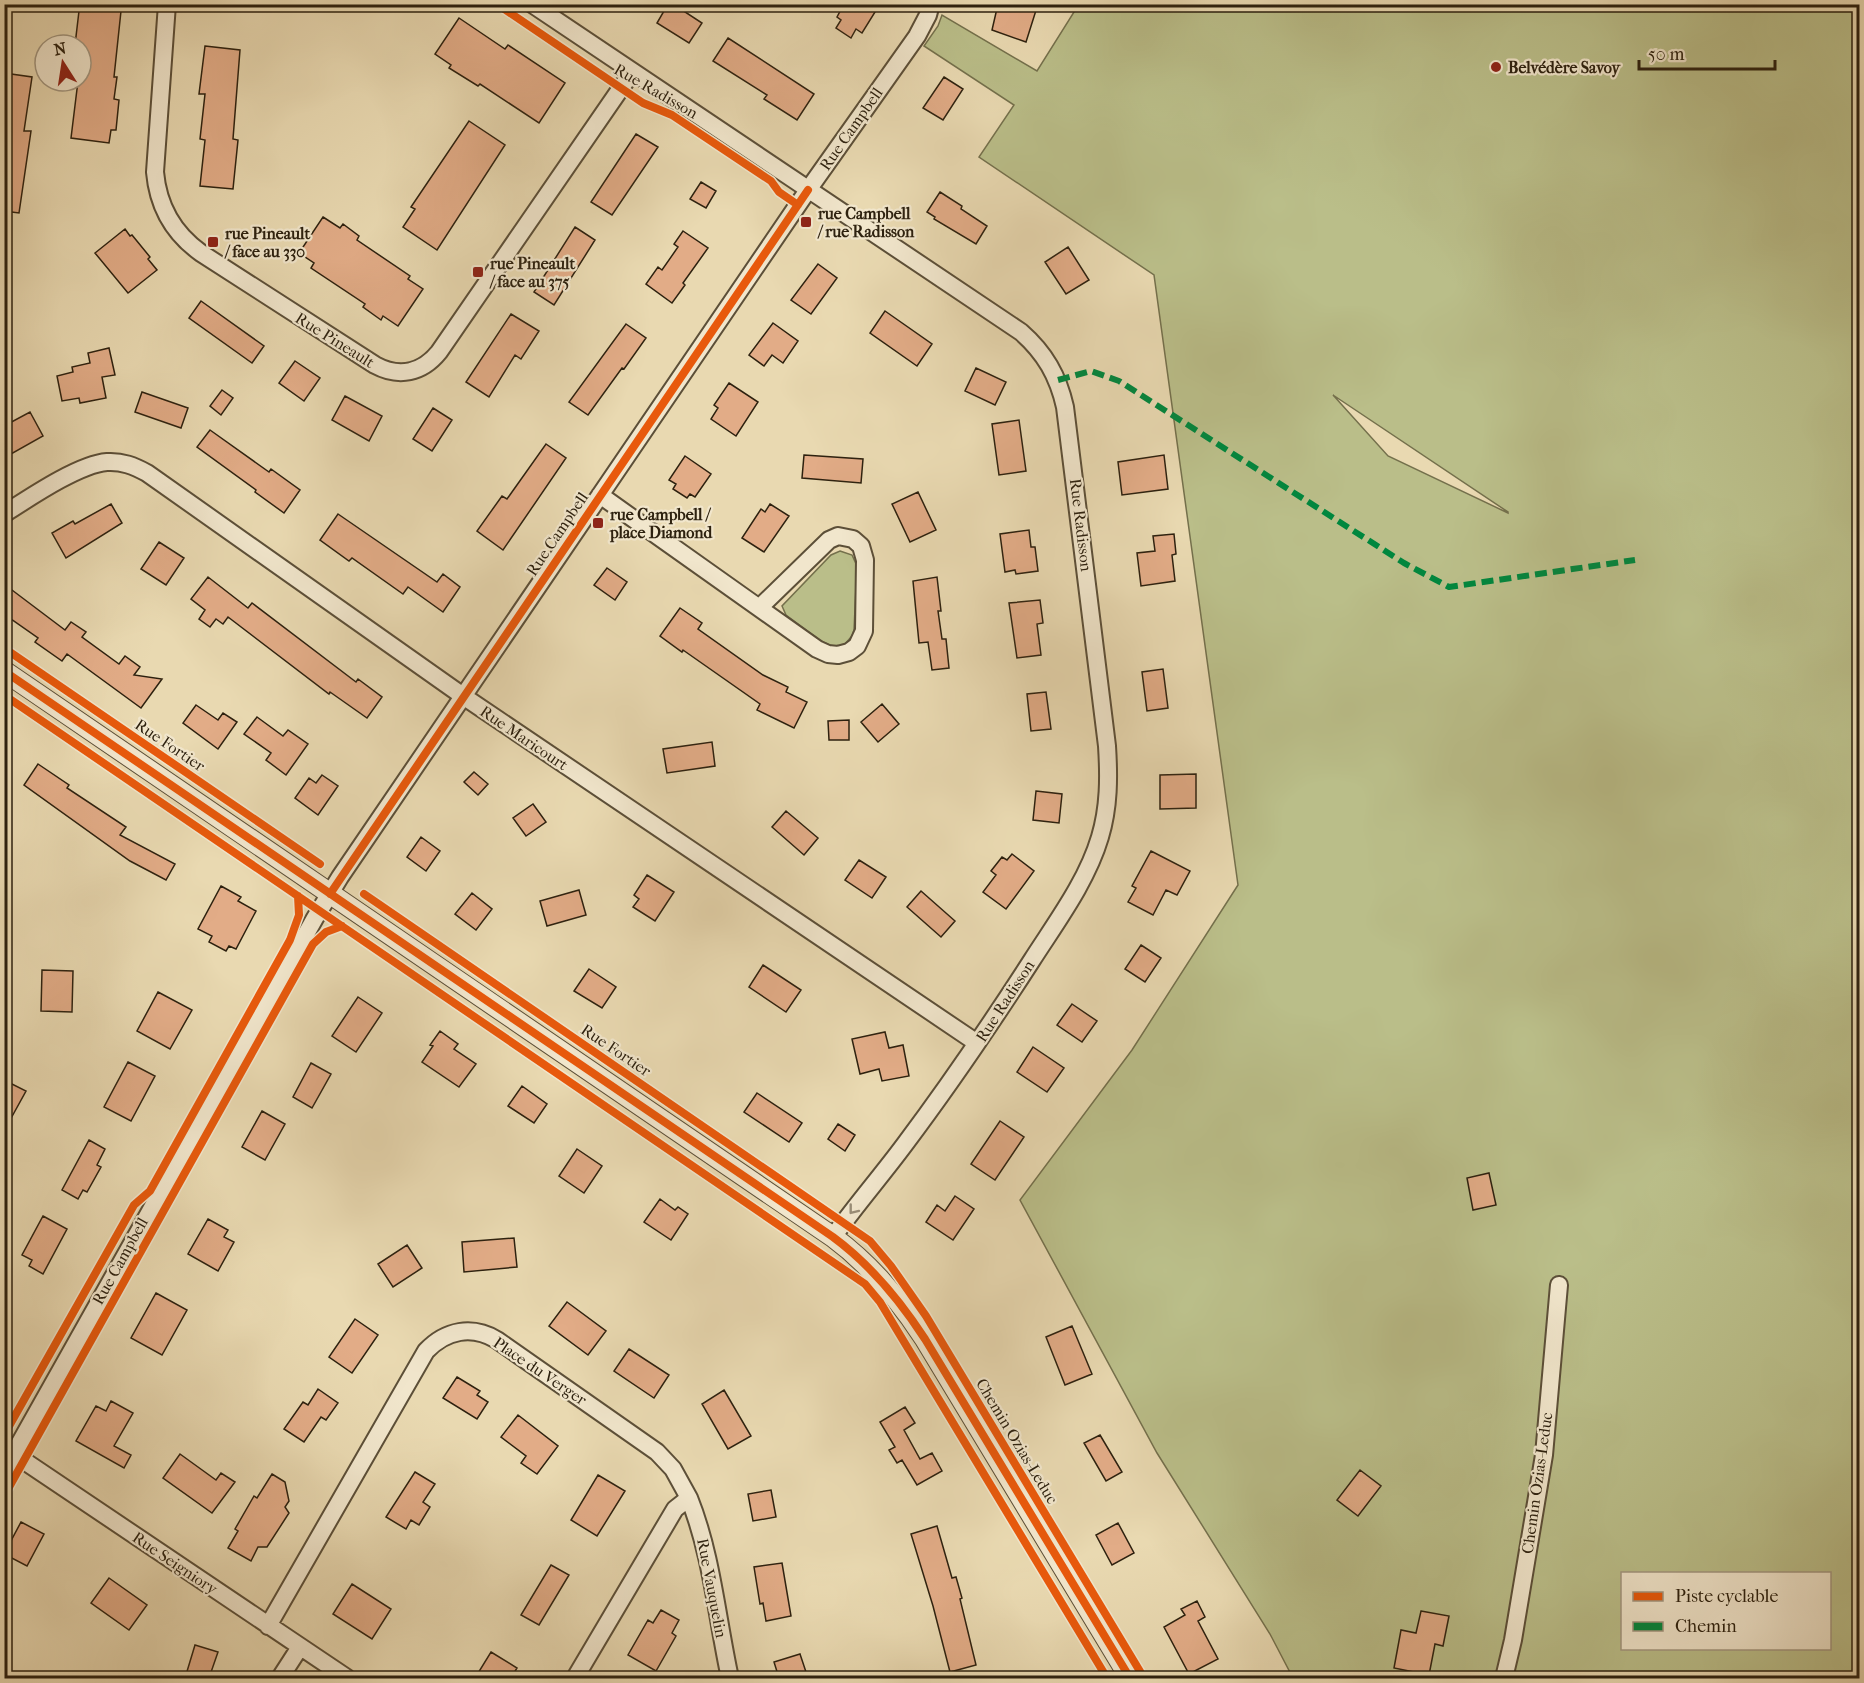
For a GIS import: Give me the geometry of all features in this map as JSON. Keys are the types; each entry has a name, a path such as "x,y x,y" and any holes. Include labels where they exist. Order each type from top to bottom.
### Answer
{"street":[{"name":"Rue Pineault","path":"167,4 155,172 157,191 168,218 186,241 201,253 375,365 395,373 410,372 423,367 439,352 632,72"},
{"name":"Rue Radisson","path":"532,4 1021,332 1038,347 1052,368 1058,380 1065,407 1109,768 1107,802 1100,838 1082,878 977,1043 906,1142 833,1237"},
{"name":"Rue Campbell","path":"4,1471 9,1451 330,894 808,190 917,36 931,4"},
{"name":"Rue Maricourt","path":"4,514 45,489 95,465 117,462 135,467 170,487 463,696 977,1043"},
{"path":"600,495 759,608 823,653 838,655 849,652 857,646 864,632 866,560 861,546 853,539 843,536 829,540 759,608"},
{"name":"Rue Fortier","path":"4,671 833,1237 869,1267 911,1318 1130,1678"},
{"name":"Chemin Ozias-Leduc","path":"1504,1678 1513,1640 1544,1455 1559,1285"},
{"name":"Place du Verger","path":"268,1626 422,1357 436,1341 456,1332 477,1332 497,1340 657,1452 673,1469 689,1498"},
{"name":"Rue Seigniory","path":"9,1451 347,1678"},
{"path":"575,1678 675,1509 689,1498"},
{"name":"Rue Vauquelin","path":"689,1498 699,1525 708,1564 730,1678"},
{"path":"280,1678 300,1647"}],"green space":[{"path":"1079,4 1859,5 1859,1678 1293,1678 1270,1634 1157,1453 1020,1200 1132,1050 1238,885 1154,275 979,157 1014,105 924,46 938,26 942,15 1037,71","holes":["1333,395 1508,512 1388,456"]},
{"path":"840,551 852,555 857,566 854,630 844,645 834,647 821,641 786,615 782,606 831,555"}],"building":[{"path":"85,4 118,4 117,11 121,11 114,77 117,77 114,99 119,100 116,130 111,130 109,143 71,138 77,93 93,93 93,33 76,33 79,11 84,11"},
{"path":"668,4 673,4 702,23 689,43 657,23"},
{"path":"844,4 880,4 862,33 856,29 851,38 836,28 841,20 837,17"},
{"path":"998,4 1038,4 1026,42 992,30"},
{"path":"459,18 505,49 508,45 565,83 539,123 480,84 478,86 449,68 451,65 435,54"},
{"path":"728,38 814,94 797,120 764,99 767,95 713,61"},
{"path":"205,46 240,50 233,139 238,140 233,189 200,186 205,140 200,139 205,94 199,94"},
{"path":"4,73 32,77 24,131 31,131 19,213 4,211"},
{"path":"944,77 963,89 943,120 923,108"},
{"path":"469,121 505,145 437,250 403,227 415,209 411,207"},
{"path":"636,134 658,147 612,215 591,202"},
{"path":"701,182 716,191 706,208 690,199"},
{"path":"940,192 987,226 976,244 934,219 935,217 927,212"},
{"path":"323,217 340,228 343,224 359,236 357,240 410,276 408,279 423,289 398,326 383,316 381,320 363,307 365,304 311,268 314,263 299,253"},
{"path":"575,227 595,240 554,305 534,292"},
{"path":"125,229 150,257 148,259 157,270 128,293 95,253"},
{"path":"683,231 708,248 672,303 646,284 658,267 662,270 678,247 674,244"},
{"path":"1068,247 1089,280 1066,294 1045,262"},
{"path":"818,264 837,278 811,314 791,300"},
{"path":"201,301 264,346 252,363 189,318"},
{"path":"885,311 932,344 917,366 870,333"},
{"path":"511,314 539,331 521,359 515,355 489,397 466,382"},
{"path":"773,323 798,341 783,363 772,355 764,366 749,355"},
{"path":"626,324 646,338 588,415 569,402"},
{"path":"109,348 115,375 102,377 106,398 80,403 79,398 62,401 57,376 73,372 72,367 90,363 88,353"},
{"path":"295,361 320,378 304,401 279,383"},
{"path":"976,368 1006,382 995,405 965,391"},
{"path":"729,383 758,402 736,436 711,419 718,408 714,405"},
{"path":"222,390 233,398 221,415 210,406"},
{"path":"142,392 188,408 181,428 135,412"},
{"path":"345,396 382,416 369,441 332,420"},
{"path":"433,408 452,420 432,451 413,439"},
{"path":"30,412 43,436 11,454 4,442 4,426"},
{"path":"1019,420 1026,471 999,475 992,424"},
{"path":"210,430 269,472 271,469 300,490 284,513 197,447"},
{"path":"546,444 566,458 503,550 477,531 502,496 507,499"},
{"path":"804,455 863,459 861,483 802,478"},
{"path":"1164,455 1168,489 1122,495 1118,462"},
{"path":"685,456 711,474 695,497 690,494 687,498 673,489 676,484 669,480"},
{"path":"918,492 936,530 910,542 892,504"},
{"path":"111,504 122,523 66,558 52,533 73,521 75,524"},
{"path":"770,504 789,516 764,552 742,538 761,509 765,512"},
{"path":"338,514 437,582 443,574 460,587 443,612 408,587 403,594 352,558 349,561 320,540"},
{"path":"1029,530 1031,547 1035,547 1038,571 1016,574 1015,570 1005,572 1000,534"},
{"path":"1174,534 1176,554 1172,555 1175,581 1141,586 1137,553 1155,551 1153,536"},
{"path":"159,542 184,558 166,585 141,569"},
{"path":"607,568 627,582 615,600 594,585"},
{"path":"208,577 248,608 252,603 356,682 358,679 382,697 367,718 330,692 329,694 228,617 223,624 216,619 210,627 199,619 205,610 191,599"},
{"path":"937,577 941,611 938,611 942,639 946,639 949,668 932,670 928,642 919,643 913,581"},
{"path":"4,584 65,630 71,622 86,632 82,637 119,664 125,656 140,667 134,675 162,679 141,708 67,654 62,661 35,642 38,638 4,614"},
{"path":"1040,600 1043,623 1037,624 1041,655 1017,658 1009,603"},
{"path":"680,608 702,623 698,629 763,675 788,687 786,692 807,702 794,728 757,710 760,704 660,636"},
{"path":"1163,669 1168,708 1147,711 1142,672"},
{"path":"1046,692 1051,729 1031,731 1027,694"},
{"path":"882,704 899,724 878,742 861,722"},
{"path":"196,705 218,720 223,713 237,722 218,749 183,723"},
{"path":"257,717 283,736 288,730 308,744 286,775 266,760 271,753 244,734"},
{"path":"849,720 849,740 829,740 828,721"},
{"path":"712,742 715,766 667,773 663,749"},
{"path":"38,764 69,785 67,788 126,827 120,835 175,864 166,880 130,861 24,785"},
{"path":"474,772 488,784 478,795 464,782"},
{"path":"1196,774 1196,808 1160,809 1160,775"},
{"path":"322,775 338,786 318,815 295,798 309,778 316,783"},
{"path":"1036,791 1062,794 1059,823 1033,820"},
{"path":"533,804 546,822 526,836 513,818"},
{"path":"786,811 818,838 804,855 772,827"},
{"path":"421,837 440,851 426,871 407,857"},
{"path":"1151,851 1190,871 1177,895 1166,890 1153,915 1128,902 1136,888 1132,886"},
{"path":"1012,854 1034,871 1006,909 983,892 996,875 991,871 1002,857 1007,860"},
{"path":"859,860 886,877 872,898 845,880"},
{"path":"647,875 674,892 655,921 633,907 639,899 634,895"},
{"path":"221,886 241,897 238,901 256,911 236,949 229,946 226,951 209,942 212,936 198,929"},
{"path":"579,890 586,915 547,926 540,901"},
{"path":"921,891 955,921 941,937 907,907"},
{"path":"472,893 492,909 476,930 455,914"},
{"path":"1141,945 1161,958 1145,982 1125,969"},
{"path":"763,965 801,990 786,1012 749,987"},
{"path":"589,969 616,987 602,1008 574,991"},
{"path":"42,970 73,971 72,1012 41,1011"},
{"path":"158,992 192,1010 170,1049 137,1031"},
{"path":"358,997 382,1013 356,1052 332,1036"},
{"path":"1072,1004 1097,1021 1082,1042 1057,1025"},
{"path":"440,1031 458,1044 454,1049 476,1064 459,1087 422,1062"},
{"path":"885,1032 889,1048 903,1045 909,1076 882,1081 879,1069 860,1074 852,1039"},
{"path":"1033,1047 1064,1068 1047,1092 1017,1072"},
{"path":"128,1062 155,1076 131,1121 104,1107"},
{"path":"311,1063 331,1074 312,1108 293,1097"},
{"path":"4,1080 26,1091 4,1131"},
{"path":"522,1086 547,1104 534,1123 508,1106"},
{"path":"757,1093 802,1123 789,1142 744,1112"},
{"path":"262,1111 285,1124 265,1160 242,1147"},
{"path":"1000,1121 1024,1137 995,1180 971,1164"},
{"path":"838,1124 855,1135 845,1151 828,1139"},
{"path":"89,1140 105,1149 97,1165 101,1167 87,1192 83,1190 78,1199 62,1190"},
{"path":"577,1149 602,1166 584,1193 559,1176"},
{"path":"1489,1173 1496,1205 1473,1210 1467,1178"},
{"path":"955,1196 974,1209 953,1240 926,1222 937,1205 945,1211"},
{"path":"660,1199 675,1210 678,1207 688,1214 671,1240 644,1222"},
{"path":"43,1216 67,1229 43,1274 29,1266 32,1260 22,1255"},
{"path":"208,1219 228,1230 224,1237 234,1242 218,1271 188,1254"},
{"path":"514,1238 517,1267 464,1272 462,1242"},
{"path":"407,1245 422,1268 393,1287 378,1264"},
{"path":"156,1293 187,1310 162,1355 131,1338"},
{"path":"567,1302 606,1331 588,1355 549,1326"},
{"path":"355,1319 378,1335 352,1373 329,1357"},
{"path":"1072,1326 1092,1374 1065,1385 1046,1337"},
{"path":"629,1349 669,1375 654,1398 614,1371"},
{"path":"457,1377 480,1391 477,1395 488,1402 477,1419 443,1398"},
{"path":"318,1389 338,1403 326,1420 321,1417 304,1442 284,1429 303,1402 308,1405"},
{"path":"724,1390 751,1436 728,1449 702,1404"},
{"path":"111,1401 133,1413 114,1446 131,1455 124,1468 76,1441 96,1406 106,1411"},
{"path":"905,1407 915,1423 904,1430 920,1459 932,1453 942,1471 917,1485 902,1460 897,1463 889,1450 895,1447 880,1422"},
{"path":"518,1415 558,1446 537,1474 521,1463 526,1456 501,1437"},
{"path":"1100,1435 1122,1472 1106,1481 1084,1443"},
{"path":"180,1454 216,1480 221,1473 235,1482 212,1513 163,1478"},
{"path":"1360,1470 1381,1486 1358,1516 1337,1500"},
{"path":"415,1472 435,1484 423,1502 430,1507 419,1525 411,1520 406,1529 386,1517"},
{"path":"272,1474 285,1482 289,1501 285,1507 289,1513 267,1547 258,1547 251,1561 228,1548 238,1531 235,1529 254,1496 257,1498"},
{"path":"598,1475 625,1491 597,1536 571,1520"},
{"path":"771,1490 776,1517 753,1521 748,1494"},
{"path":"21,1522 44,1534 27,1566 4,1554"},
{"path":"1118,1523 1134,1553 1112,1565 1096,1535"},
{"path":"937,1526 952,1578 956,1577 962,1598 960,1599 976,1665 950,1672 911,1534"},
{"path":"782,1563 791,1616 766,1621 763,1603 760,1604 754,1567"},
{"path":"551,1565 569,1575 539,1625 521,1615"},
{"path":"109,1578 147,1605 129,1630 91,1603"},
{"path":"352,1584 391,1609 372,1639 333,1614"},
{"path":"1197,1601 1205,1617 1198,1621 1218,1659 1189,1674 1164,1627 1185,1615 1181,1609"},
{"path":"661,1610 679,1620 672,1633 676,1636 656,1671 628,1655 648,1620 653,1623"},
{"path":"1421,1611 1449,1616 1443,1646 1435,1644 1429,1675 1394,1668 1401,1630 1416,1633"},
{"path":"195,1645 218,1652 209,1678 185,1678"},
{"path":"491,1652 517,1668 511,1678 475,1678"},
{"path":"800,1654 808,1678 779,1678 774,1662"}],"marked path":[{"path":"1058,380 1091,371 1119,381 1404,563 1449,587 1635,560"}],"cycle path":[{"path":"497,4 643,103 672,115 771,181 779,192 798,205"},
{"path":"330,894 808,190"},
{"path":"4,648 320,864"},
{"path":"4,671 833,1237 860,1259 905,1310 925,1339 1130,1678"},
{"path":"4,695 865,1284 880,1302 1107,1678"},
{"path":"364,894 870,1241 891,1266 926,1316 1144,1678"},
{"path":"4,1435 134,1205 150,1191 290,940 299,915 298,896"},
{"path":"4,1496 313,944 326,932 342,926"}],"place":[{"name":"Belvédère Savoy","path":"1496,67"},
{"name":"rue Campbell / rue Radisson","path":"806,222"},
{"name":"rue Pineault / face au 330","path":"213,242"},
{"name":"rue Pineault / face au 375","path":"478,272"},
{"name":"rue Campbell / place Diamond","path":"598,523"}]}
